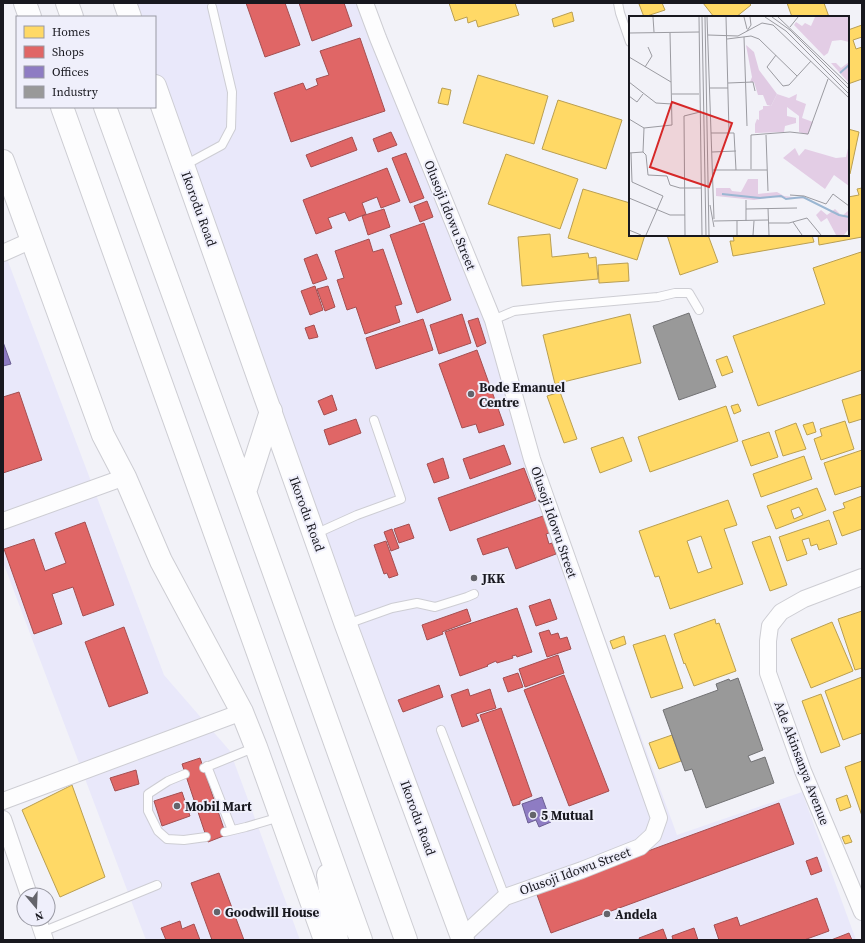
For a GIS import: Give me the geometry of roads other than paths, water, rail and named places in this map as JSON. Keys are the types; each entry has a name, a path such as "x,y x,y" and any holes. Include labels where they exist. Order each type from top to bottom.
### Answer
{"main road":[{"path":"25,3 30,16"},
{"path":"67,3 72,16"},
{"path":"125,3 130,16"},
{"name":"Ikorodu Road","path":"156,89 346,624 463,938"},
{"path":"62,108 361,940"},
{"path":"105,108 406,940"},
{"path":"3,162 103,435 125,478 161,561 242,712 325,940"},
{"path":"245,492 271,411"},
{"path":"321,830 337,940"}],"street":[{"name":"Olusoji Idowu Street","path":"365,3 493,320 532,459 659,818 653,835 640,848 505,897 463,938"},
{"path":"3,253 32,240"},
{"path":"3,522 125,478"},
{"name":"Ade Akinsanya Avenue","path":"862,577 804,599 781,612 770,626 768,641 768,673 803,771 862,912"},
{"path":"3,801 242,712"},
{"path":"3,819 26,887"}],"lane":[{"path":"618,3 629,39"},
{"path":"184,165 222,145 231,128 232,92 212,7"},
{"path":"493,320 514,311 658,297 675,293 689,293 700,310"},
{"path":"315,534 357,515 401,499 374,420"},
{"path":"346,624 392,608 417,603 435,607 474,594"},
{"path":"442,730 505,897"},
{"path":"256,747 205,767 228,831 281,817"},
{"path":"185,774 168,780 148,794 148,811 158,831 167,839 184,840 206,837"},
{"path":"42,930 157,885"}],"place":[{"name":"Bode Emanuel Centre","path":"471,394"},
{"name":"JKK","path":"474,578"},
{"name":"Mobil Mart","path":"177,806"},
{"name":"5 Mutual","path":"533,815"},
{"name":"Goodwill House","path":"217,912"},
{"name":"Andela","path":"607,914"}]}
